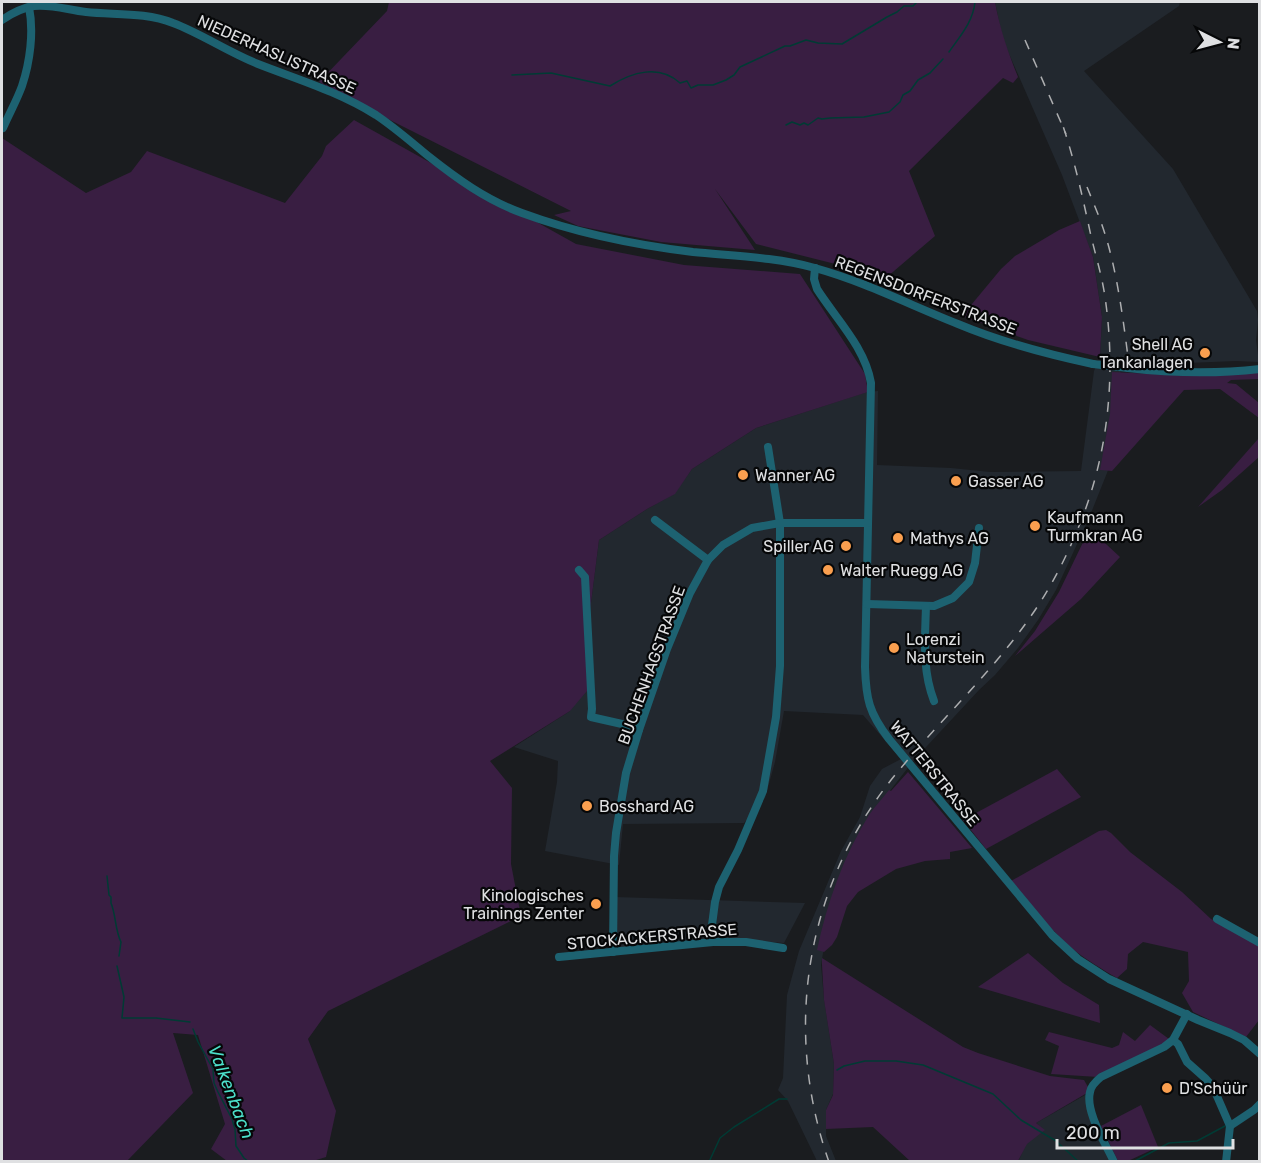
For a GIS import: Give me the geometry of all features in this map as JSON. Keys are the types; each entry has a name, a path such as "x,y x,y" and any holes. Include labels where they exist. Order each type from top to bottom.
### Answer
{"street":[{"name":"NIEDERHASLISTRASSE","path":"2,20 15,11 29,7 58,6 78,11 148,17 171,22 256,63 344,97 391,125 424,152"},
{"path":"3,128 22,87 28,64 31,32 29,7"},
{"name":"REGENSDORFERSTRASSE","path":"424,152 474,190 503,205 539,219 611,238 661,248 773,260 815,268 862,283 958,324 1029,349 1093,364 1128,368 1207,372 1260,369"},
{"name":"WATTERSTRASSE","path":"815,268 814,279 817,289 862,355 869,373 872,395 865,667 868,702 875,720 1052,935 1078,959 1109,979 1240,1038 1260,1054"},
{"path":"713,942 712,925 719,887 738,850 763,791 776,717 780,666 780,523 768,447"},
{"path":"655,520 708,560"},
{"name":"BUCHENHAGSTRASSE","path":"613,952 616,832 626,773 668,649 686,603 708,560 723,545 752,528 780,523 868,523"},
{"path":"867,604 934,606 953,598 969,582 975,563 980,528"},
{"path":"579,570 585,577 591,717 639,730"},
{"path":"926,606 925,665 928,686 934,701"},
{"path":"1217,919 1260,943"},
{"name":"STOCKACKERSTRASSE","path":"559,957 713,942 746,942 783,948"},
{"path":"1114,1161 1091,1113 1090,1091 1101,1077 1164,1047 1173,1040 1187,1014"},
{"path":"1173,1040 1178,1044 1190,1066 1213,1087 1230,1126 1226,1161"},
{"path":"1230,1126 1260,1104"}],"shaded area":[{"path":"389,2 995,2 999,22 1018,77 1013,83 1003,78 909,171 935,236 887,277 756,244 715,189 755,250 661,242 578,226 554,215 571,211 319,82 387,11"},
{"path":"995,2 1180,2 1179,6 1084,71 1173,169 1257,311 1256,340 1259,362 1187,363 1118,358 1121,375 1114,451 1089,518 1056,590 1018,648 914,760 871,815 828,933 821,965 834,1064 833,1094 826,1110 826,1136 836,1161 817,1161 788,1101 778,1090 783,1078 787,995 799,951 841,851 860,817 870,786 882,769 901,759 863,715 784,711 775,762 765,798 744,823 623,824 619,865 545,851 557,782 558,761 514,747 570,711 590,611 599,540 674,494 692,469 756,428 867,392 878,391 877,465 990,472 1081,471 1094,371 1100,357 1102,317 1093,257 1062,175 1006,47"},
{"path":"354,120 576,244 684,265 800,274 865,374 868,392 756,428 692,469 675,494 599,540 590,611 592,685 570,711 490,761 512,788 511,864 521,916 328,1011 308,1039 336,1111 326,1157 313,1161 227,1161 211,1149 225,1124 198,1035 173,1033 193,1093 127,1161 2,1161 2,138 86,193 131,172 147,151 285,203 322,156 326,146"},
{"path":"1080,221 1093,257 1102,317 1100,357 1028,340 962,316 1001,269 1015,256 1059,230"},
{"path":"1112,372 1195,376 1259,372 1259,379 1231,380 1227,383 1236,384 1259,403 1259,418 1220,389 1184,390 1112,471 1100,470 1110,414"},
{"path":"1259,438 1259,457 1222,490 1198,507"},
{"path":"1088,532 1093,532 1120,557 1081,599 1015,656 1035,631 1059,592"},
{"path":"1057,769 1081,797 986,849 963,820"},
{"path":"908,772 972,848 950,852 950,859 925,861 896,869 858,892 847,906 832,945 824,952 817,950 831,898 851,847 871,812"},
{"path":"1106,830 1130,852 1182,892 1211,919 1259,944 1259,1020 1246,1037 1193,1012 1182,993 1189,981 1188,952 1143,942 1128,954 1127,969 1117,978 1065,942 1011,881 1099,831"},
{"path":"615,897 805,903 784,943 722,938 615,949"},
{"path":"1028,953 1063,983 1099,1005 1100,1023 978,987"},
{"path":"822,958 963,1047 1050,1076 1084,1080 1088,1087 1087,1093 1036,1123 1045,1130 1027,1144 1018,1161 910,1161 873,1127 826,1129 826,1110 833,1095 834,1064 824,1000"},
{"path":"1150,1025 1169,1039 1163,1046 1098,1077 1051,1074 1059,1046 1045,1040 1049,1032 1112,1048 1119,1045 1123,1032 1135,1041"},
{"path":"1087,1094 1111,1161 1018,1162 1026,1144 1044,1130 1036,1123"},
{"path":"1141,1105 1158,1147 1128,1161 1118,1161 1101,1126"}],"waterway":[{"path":"512,75 551,73 610,86 636,74 654,72 663,73 680,83 687,81 691,88 698,85 713,85 734,75 740,67 785,46 806,40 842,44 904,6 913,6 917,2"},
{"path":"949,52 969,22 975,2"},
{"path":"786,125 792,122 808,125 818,118 864,117 889,112 918,80 930,73 943,59"},
{"name":"Valkenbach","path":"107,876 109,895 121,942 119,956"},
{"name":"Valkenbach","path":"117,966 124,997 122,1018 156,1018 190,1022"},
{"name":"Valkenbach","path":"193,1029 213,1069 214,1083 232,1119 236,1146 249,1162"},
{"path":"837,1070 865,1061 896,1061 923,1065 993,1094 1021,1120 1056,1141 1079,1162"},
{"path":"709,1162 720,1138 779,1099 787,1099"},
{"path":"1133,1162 1169,1143 1197,1141 1225,1126"}],"railway":[{"path":"1025,40 1066,134"},
{"path":"829,1162 815,1112 807,1062 806,1012 810,963 821,914 839,867 862,822 891,780 998,659 1039,605 1076,533 1091,494 1098,467 1104,439 1110,382 1108,325 1101,274 1063,126"},
{"path":"1087,187 1103,228 1113,264 1128,357"}],"place":[{"name":"Shell AG Tankanlagen","path":"1205,353"},
{"name":"Wanner AG","path":"743,475"},
{"name":"Gasser AG","path":"956,481"},
{"name":"Kaufmann Turmkran AG","path":"1035,526"},
{"name":"Mathys AG","path":"898,538"},
{"name":"Spiller AG","path":"846,546"},
{"name":"Walter Ruegg AG","path":"828,570"},
{"name":"Lorenzi Naturstein","path":"894,648"},
{"name":"Bosshard AG","path":"587,806"},
{"name":"Kinologisches Trainings Zenter","path":"596,904"},
{"name":"D'Schüür","path":"1167,1088"}]}
